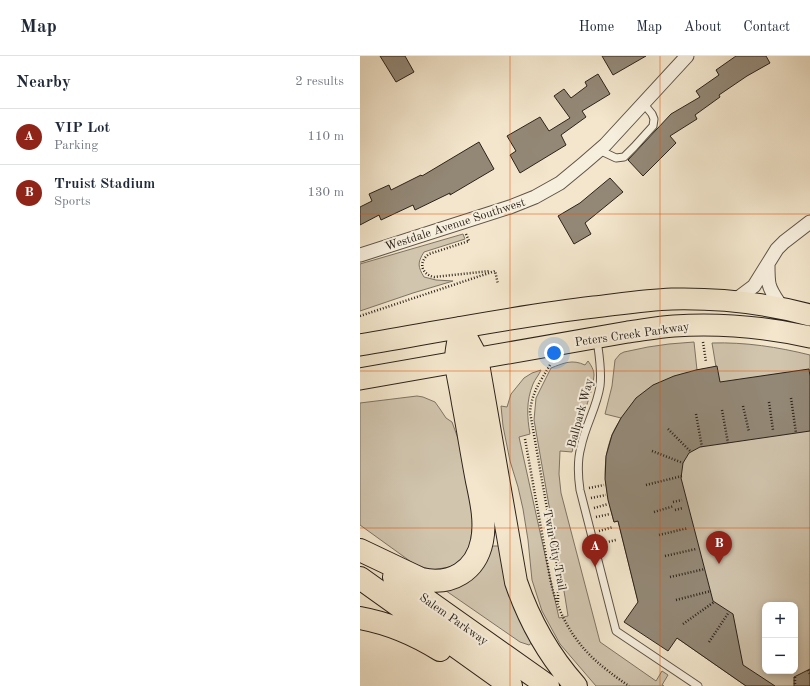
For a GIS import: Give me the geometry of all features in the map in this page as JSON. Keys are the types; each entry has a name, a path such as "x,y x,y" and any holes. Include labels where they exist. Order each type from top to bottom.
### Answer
{"highway":[{"path":"360,551 428,581 448,580 456,577 464,572 476,559 483,540 484,530 466,360 461,328"},
{"path":"466,360 516,582 526,609 539,633 559,666 576,686"},
{"name":"Salem Parkway","path":"360,551 548,686"},
{"name":"Salem Parkway","path":"360,578 511,686"},
{"path":"360,618 398,629 425,641 451,656 494,686"}],"main road":[{"path":"360,345 553,312 648,300 696,299 734,301 810,315"},
{"name":"Peters Creek Parkway","path":"360,379 672,326 719,325 767,329 810,337"}],"street":[{"name":"Westdale Avenue Southwest","path":"360,255 510,207 535,197 560,183 599,150 687,56"},
{"path":"734,301 754,286 777,248 810,222"},
{"path":"768,265 769,283 773,294 783,309"}],"lane":[{"path":"599,150 616,158 624,157 634,147 653,126 654,119 644,103"},
{"name":"Ballpark Way","path":"597,338 601,363 600,386 598,398 581,447 578,460 578,476 580,490 616,631 698,686"}],"path":[{"path":"463,222 469,241 429,254 423,263 424,271 428,275 434,277 495,270"},
{"path":"495,270 498,284"},
{"path":"360,316 495,270"},
{"path":"703,339 706,362"},
{"path":"550,364 537,386 531,403 530,412 558,571 558,606"},
{"path":"791,398 796,433"},
{"path":"769,402 773,430"},
{"path":"743,406 748,432"},
{"path":"722,410 728,443"},
{"path":"696,414 702,447"},
{"path":"668,429 691,452"},
{"name":"Twin City Trail","path":"525,438 550,578 558,606 570,629 586,650 595,660 629,686"},
{"path":"652,451 683,463"},
{"path":"646,485 682,476"},
{"path":"580,490 604,485"},
{"path":"583,500 606,495"},
{"path":"673,502 682,500"},
{"path":"585,510 608,504"},
{"path":"654,512 674,506"},
{"path":"675,510 683,508"},
{"path":"588,520 610,514"},
{"path":"591,533 613,527"},
{"path":"659,535 688,528"},
{"path":"595,545 616,540"},
{"path":"665,556 696,549"},
{"path":"670,577 705,569"},
{"path":"676,600 711,591"},
{"path":"683,624 714,602"},
{"path":"709,642 729,612"},
{"path":"808,670 810,674"},
{"path":"795,677 795,686"}],"shaded area":[{"path":"463,234 465,239 424,252 419,262 420,270 424,277 436,280 453,281 360,311 360,264"},
{"path":"694,342 697,370 716,367 712,343 737,343 810,355 810,686 746,686 641,613 618,521 614,522 607,489 605,468 608,446 621,418 605,414 612,386 615,360 624,352 648,347"},
{"path":"588,361 594,375 590,397 579,426 572,452 560,451 559,474 561,493 600,642 656,681 662,671 668,675 662,685 664,686 596,686 560,644 542,611 532,580 523,509 510,461 503,426 501,406 507,407 511,394 524,378 541,370 533,384 529,397 528,415 530,434 519,437 559,618 568,616 534,420 536,398 551,368 564,363 572,362 585,365"},
{"path":"417,396 435,402 446,418 452,422 460,444 471,489 473,524 470,545 461,561 450,567 431,570 414,564 360,525 360,403"},
{"path":"487,546 500,546 533,642 529,645 520,642 439,586"}],"building":[{"path":"380,56 405,56 414,72 396,82"},
{"path":"602,56 646,56 613,75"},
{"path":"736,56 766,56 770,63 747,76 719,95 720,97 695,115 697,119 670,136 676,143 643,176 628,160 671,114 700,97 696,91 719,75 716,70"},
{"path":"598,74 610,94 582,111 586,117 561,135 566,145 520,173 510,155 516,151 507,136 540,117 549,131 570,118 554,96 564,89 571,98 587,86 585,82"},
{"path":"479,142 494,169 450,195 450,193 415,210 413,205 381,220 379,215 360,225 360,207 372,201 369,194 389,185 391,190 421,175 422,176"},
{"path":"610,178 623,192 585,223 591,234 574,244 558,216 580,203"},
{"path":"717,366 720,382 809,369 810,431 700,447 689,453 683,463 681,478 713,601 733,614 743,665 775,686 746,686 677,638 668,651 624,622 638,602 618,521 614,522 608,500 605,479 606,456 612,435 621,418 636,398 653,385 674,376"},
{"path":"810,669 810,686 794,686 794,677"}],"place":[{"name":"Truist Stadium","path":"719,564"},
{"name":"VIP Lot","path":"595,567"}]}
